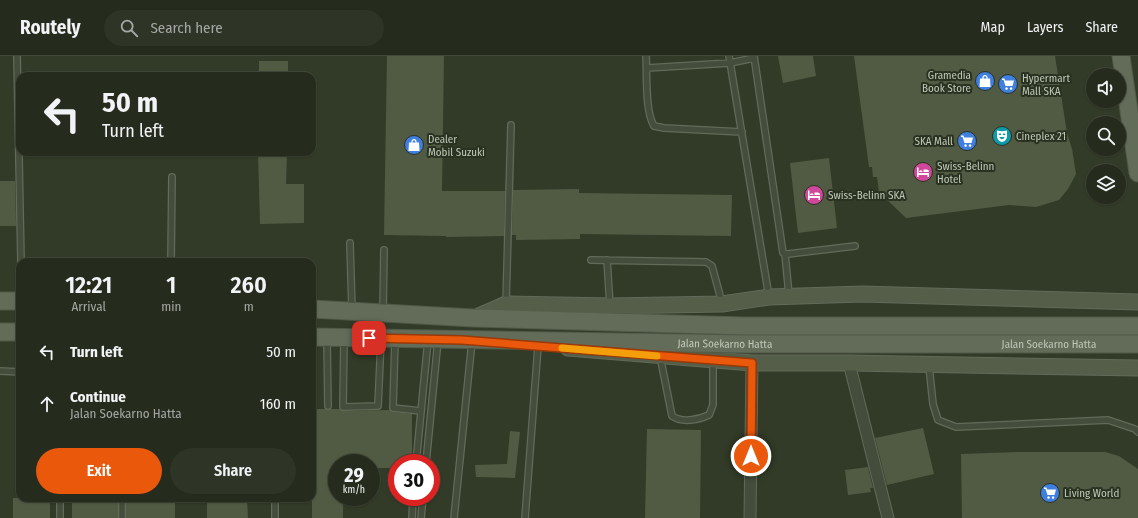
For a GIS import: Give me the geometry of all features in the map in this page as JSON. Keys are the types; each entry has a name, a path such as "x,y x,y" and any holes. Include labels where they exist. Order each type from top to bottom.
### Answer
{"main road":[{"path":"1121,56 1138,172"},
{"path":"0,301 16,301"},
{"name":"Jalan Soekarno Hatta","path":"316,309 473,318 745,326 1138,326"},
{"path":"0,332 16,332"},
{"name":"Jalan Soekarno Hatta","path":"320,337 747,344 1138,344"}],"street":[{"name":"Jalan Soekarno Hatta","path":"473,318 506,304 610,306 722,304 769,297 862,294 1138,302"},
{"path":"440,339 472,340 752,363 929,364 1138,368"},
{"path":"750,518 752,363"},
{"path":"849,363 888,518"}],"lane":[{"path":"17,56 17,72"},
{"path":"646,56 650,116 654,126 664,128 742,132"},
{"path":"729,56 769,297"},
{"path":"647,68 730,63 754,57 782,251 785,254 789,296"},
{"path":"506,304 511,125"},
{"path":"19,156 21,258"},
{"path":"170,258 172,177"},
{"path":"350,243 352,310"},
{"path":"785,254 855,246"},
{"path":"383,312 384,250"},
{"path":"591,260 710,264 713,269 722,304"},
{"path":"607,260 610,306"},
{"path":"320,337 328,406"},
{"path":"344,337 343,407 378,406 388,338"},
{"path":"388,338 393,408 421,411"},
{"path":"417,454 421,411 440,339"},
{"path":"427,454 440,339"},
{"path":"454,518 472,340"},
{"path":"525,518 538,346"},
{"path":"660,356 672,416 678,420 701,419 709,415 713,405 714,360"},
{"path":"929,364 933,404 938,420 956,427 1108,420 1135,429 1138,432"},
{"path":"0,371 16,372"},
{"path":"60,502 60,518"},
{"path":"122,502 122,518"},
{"path":"274,518 275,502"},
{"path":"412,518 413,506"},
{"path":"421,518 422,506"}],"building":[{"name":"Dealer Mobil Suzuki","path":"387,56 444,56 442,191 505,191 504,236 446,237 384,235"},
{"path":"778,56 813,56 816,76 783,83"},
{"name":"SKA Mall","path":"854,56 1055,56 1067,133 1072,149 1076,174 1068,189 1059,200 1036,207 1009,205 906,218 879,192 877,177 873,177 872,167 869,167"},
{"path":"259,61 288,61 288,72 259,72"},
{"path":"258,156 287,156 286,184 304,184 304,223 260,224"},
{"name":"Swiss-Belinn SKA","path":"829,158 837,228 798,233 790,163"},
{"path":"0,181 15,181 16,226 0,226"},
{"path":"579,189 579,193 732,195 731,236 580,234 580,239 516,240 516,235 512,235 513,190"},
{"path":"316,409 339,409 343,411 389,410 393,412 412,414 412,454 388,454 388,468 380,468 380,454 328,454 328,506 343,506 343,518 312,518 312,502 316,502"},
{"path":"923,428 934,474 887,485 875,438"},
{"path":"647,429 701,430 700,518 645,518"},
{"path":"510,431 520,432 515,478 476,477 475,465 507,464"},
{"name":"Living World","path":"1017,452 1105,452 1119,456 1138,469 1138,518 962,518 961,454"},
{"path":"868,467 873,488 870,488 871,492 848,495 845,470"},
{"path":"13,498 16,498 16,502 50,502 50,518 13,518"},
{"path":"72,502 118,502 118,518 72,518"},
{"path":"126,502 175,502 175,518 126,518"},
{"path":"207,502 247,502 248,518 207,518"}],"slow traffic":[{"path":"562,348 657,356"}],"place":[{"name":"Gramedia Book Store","path":"985,81"},
{"name":"Hypermart Mall SKA","path":"1008,84"},
{"name":"Cineplex 21","path":"1002,136"},
{"name":"SKA Mall","path":"967,141"},
{"name":"Dealer Mobil Suzuki","path":"414,145"},
{"name":"Swiss-Belinn Hotel","path":"923,172"},
{"name":"Swiss-Belinn SKA","path":"814,195"},
{"name":"Living World","path":"1050,493"}],"route":[{"path":"369,338 453,339 752,363 751,456"}]}
